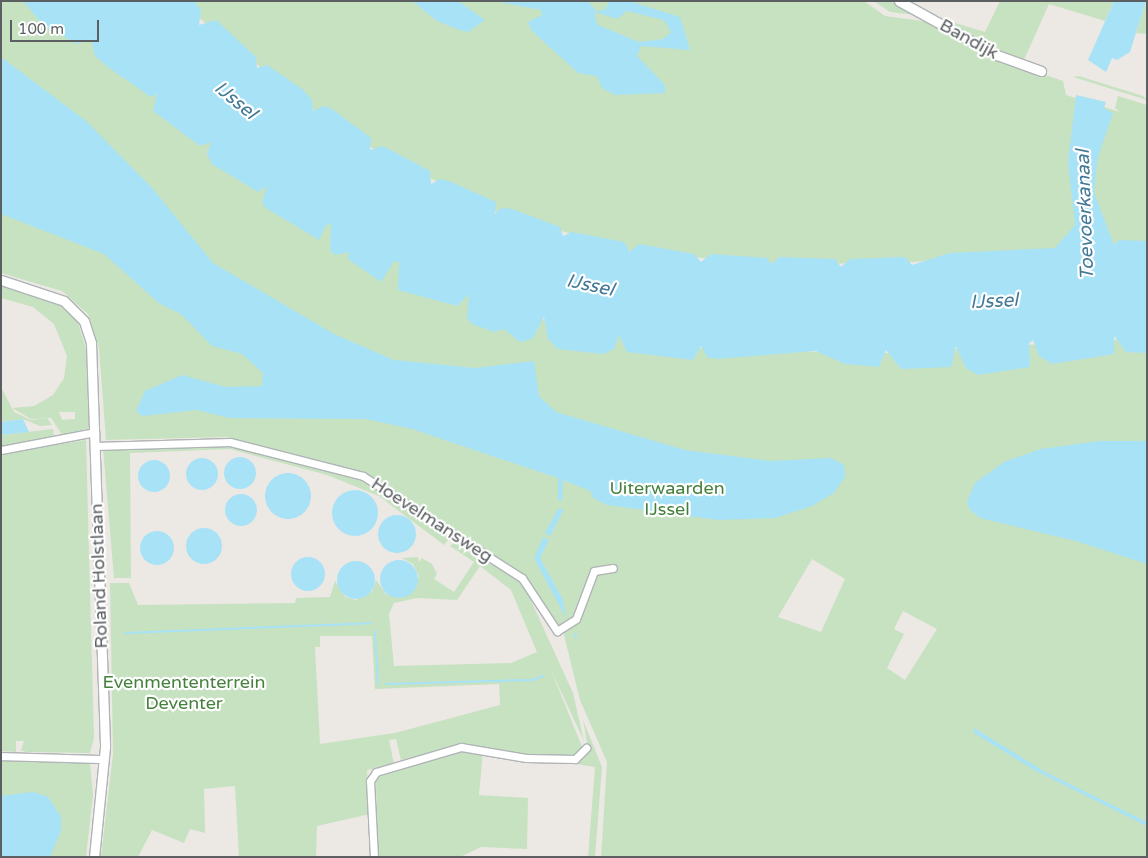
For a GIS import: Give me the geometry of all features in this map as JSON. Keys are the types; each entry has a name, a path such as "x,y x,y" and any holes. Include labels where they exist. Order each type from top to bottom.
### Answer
{"street":[{"name":"Bandijk","path":"899,1 997,55 1042,71"},
{"name":"Roland Holstlaan","path":"1,280 53,295 84,321 92,348 103,721 101,792 94,857"},
{"path":"1,450 94,432"},
{"name":"Hoevelmansweg","path":"95,446 230,442 363,476 518,575 556,631 576,618 594,572 613,568"},
{"path":"374,857 370,781 376,772 461,747 526,758 574,759 586,748"},
{"path":"1,756 101,759"}],"green space":[{"name":"Uiterwaarden IJssel","path":"1,1 44,1 264,185 470,293 545,320 702,348 771,351 887,353 1147,338 1147,857 601,857 607,762 580,700 563,631 520,574 362,472 226,437 106,440 99,348 88,314 62,291 1,273","holes":["812,559 845,579 821,632 778,617","903,611 937,629 905,680 887,668 904,634 894,629"]},
{"path":"178,1 864,1 885,16 937,23 1023,67 1063,81 1066,95 1120,112 1115,108 1118,96 1147,105 1147,247 987,254 914,262 772,265 631,251 496,212 372,148 314,110"},
{"path":"874,1 896,1 924,16 890,12"},
{"path":"1000,1 1114,1 1105,21 1049,4 1023,62 939,18 985,32"},
{"path":"1146,1 1147,34 1136,33"},
{"path":"1079,76 1143,96 1147,100 1073,77"},
{"path":"1,286 55,301 78,323 86,348 89,428 63,436 51,418 31,419 12,408 34,406 53,395 64,378 67,356 54,324 33,307 1,298","holes":["59,412 75,412 75,419 62,420"]},
{"path":"1,387 14,412 31,420 47,418 52,425 40,426 23,419 1,422"},
{"path":"53,429 54,438 1,449 1,435"},
{"path":"86,440 94,738 90,753 26,752 21,750 24,741 16,741 16,752 1,751 1,454"},
{"path":"220,443 361,478 448,532 449,539 444,545 379,496 327,475 230,449 130,453 131,578 114,578 103,448"},
{"name":"Evenmententerrein Deventer","path":"459,539 522,581 573,693 584,741 551,670 583,749 580,756 520,756 470,745 401,760 396,739 389,740 394,764 367,770 370,814 317,826 316,857 239,857 235,786 204,789 205,833 190,829 184,843 152,830 138,857 101,857 113,754 110,583 129,583 138,605 295,603 296,598 330,597 335,581 345,597 356,600 372,592 376,580 386,594 398,598 412,593 419,576 413,564 402,558 418,557 419,562 422,558 432,564 437,574 434,579 454,592 474,562 450,546","holes":["480,566 511,590 537,652 511,663 394,666 389,614 394,603 417,598 457,600","320,636 372,636 375,689 499,684 500,705 395,733 320,744 315,647 320,647"]},
{"path":"583,720 602,767 595,857 588,857 595,767 571,763 582,759 588,748"},
{"path":"458,750 483,751 479,795 528,798 527,849 481,847 460,857 377,857 376,778"},
{"path":"1,758 90,762 93,795 86,857 1,857"}],"water":[{"path":"23,1 194,1 201,10 199,25 216,20 256,57 257,68 267,65 302,89 312,100 313,111 324,106 332,109 371,138 370,150 383,146 430,171 431,184 440,179 449,181 496,202 495,214 501,208 512,209 560,227 563,236 572,232 624,242 630,252 639,244 694,254 701,262 711,254 767,258 771,264 780,257 835,259 841,267 850,259 905,257 912,265 950,253 1055,248 1075,225 1068,162 1076,95 1106,102 1104,108 1113,113 1098,157 1094,192 1114,245 1119,240 1147,241 1147,353 1126,352 1114,336 1114,354 1052,364 1039,356 1033,340 1029,343 1030,367 978,375 966,368 956,346 951,367 901,369 886,350 879,367 845,364 816,351 716,359 707,357 701,346 693,360 627,352 619,335 614,349 603,354 558,349 548,339 544,317 532,339 520,342 504,329 494,332 472,324 467,318 469,294 457,306 398,290 399,262 394,261 381,282 348,259 349,252 335,255 330,250 331,224 326,225 319,240 266,208 262,202 267,186 258,192 212,164 207,154 211,142 200,146 153,111 157,94 151,97 109,68 95,56 91,39 77,44 44,26"},
{"path":"412,1 458,1 485,20 468,32 460,30 437,21"},
{"path":"494,1 588,1 596,11 605,10 609,1 629,1 680,17 690,50 641,46 637,56 665,85 665,93 615,95 602,88 597,76 578,73 531,30 528,22 542,15 541,10","holes":["627,11 664,20 671,32 663,39 639,42 598,25 595,17 596,12 617,19"]},
{"path":"1114,1 1146,1 1130,52 1117,60 1112,58 1106,72 1088,60"},
{"path":"1,57 86,121 153,189 213,263 334,334 394,360 475,368 534,361 539,396 556,412 685,450 769,461 831,458 844,465 845,477 834,493 812,506 775,518 718,520 607,505 593,498 590,491 563,480 562,501 558,500 558,478 412,429 366,419 229,418 197,410 142,416 136,411 145,391 182,375 226,387 262,386 263,373 242,354 212,346 181,314 160,304 104,254 1,214"},
{"path":"23,419 29,432 1,435 1,422"},
{"path":"1099,441 1147,441 1147,564 1076,541 980,518 970,510 967,502 975,483 1004,462 1041,449"},
{"path":"240,457 246,458 251,462 255,467 255,479 251,484 246,488 240,489 234,488 229,484 225,479 224,473 225,467 229,462 234,458"},
{"path":"202,458 208,459 213,463 217,468 217,480 213,485 208,489 202,490 196,489 191,485 187,480 186,474 187,468 191,463 196,459"},
{"path":"154,460 160,461 165,465 169,470 169,482 165,487 160,491 154,492 148,491 143,487 139,482 138,476 139,470 143,465 148,461"},
{"path":"283,473 293,473 307,483 311,496 307,509 301,515 293,519 283,519 269,509 265,501 265,491 275,477"},
{"path":"350,490 360,490 372,496 377,504 377,522 372,530 364,535 350,536 342,533 335,526 332,518 332,508 335,500 342,493"},
{"path":"241,494 247,495 252,499 256,504 256,516 252,521 247,525 241,526 235,525 230,521 226,516 225,510 226,504 230,499 235,495"},
{"path":"558,509 564,509 550,536 545,533"},
{"path":"397,515 410,521 416,534 410,547 397,553 384,547 378,534 384,521"},
{"path":"204,528 216,534 222,546 216,558 204,564 192,558 186,546 192,534"},
{"path":"157,531 164,532 169,536 173,541 173,555 169,560 164,564 157,565 150,564 145,560 141,555 140,548 141,541 145,536 150,532"},
{"path":"543,537 549,540 540,558 563,600 566,618 534,558"},
{"path":"308,557 320,562 325,574 320,586 308,591 296,586 291,574 296,562"},
{"path":"399,560 412,566 418,579 412,592 399,598 386,592 380,579 386,566"},
{"path":"356,561 369,567 375,580 369,593 356,599 343,593 337,580 343,567"},
{"path":"974,728 1045,772 1147,822 1147,826 1036,771 974,733"},
{"path":"33,792 48,797 61,817 61,831 50,857 1,857 1,796"}],"waterway":[{"path":"125,633 371,623"},
{"path":"375,631 378,684"},
{"path":"575,634 576,638"},
{"path":"386,684 533,680 543,676"}],"water label":[{"name":"IJssel","path":"235,101"},
{"name":"Toevoerkanaal","path":"1086,215"},
{"name":"IJssel","path":"590,286"},
{"name":"IJssel","path":"994,302"}]}
